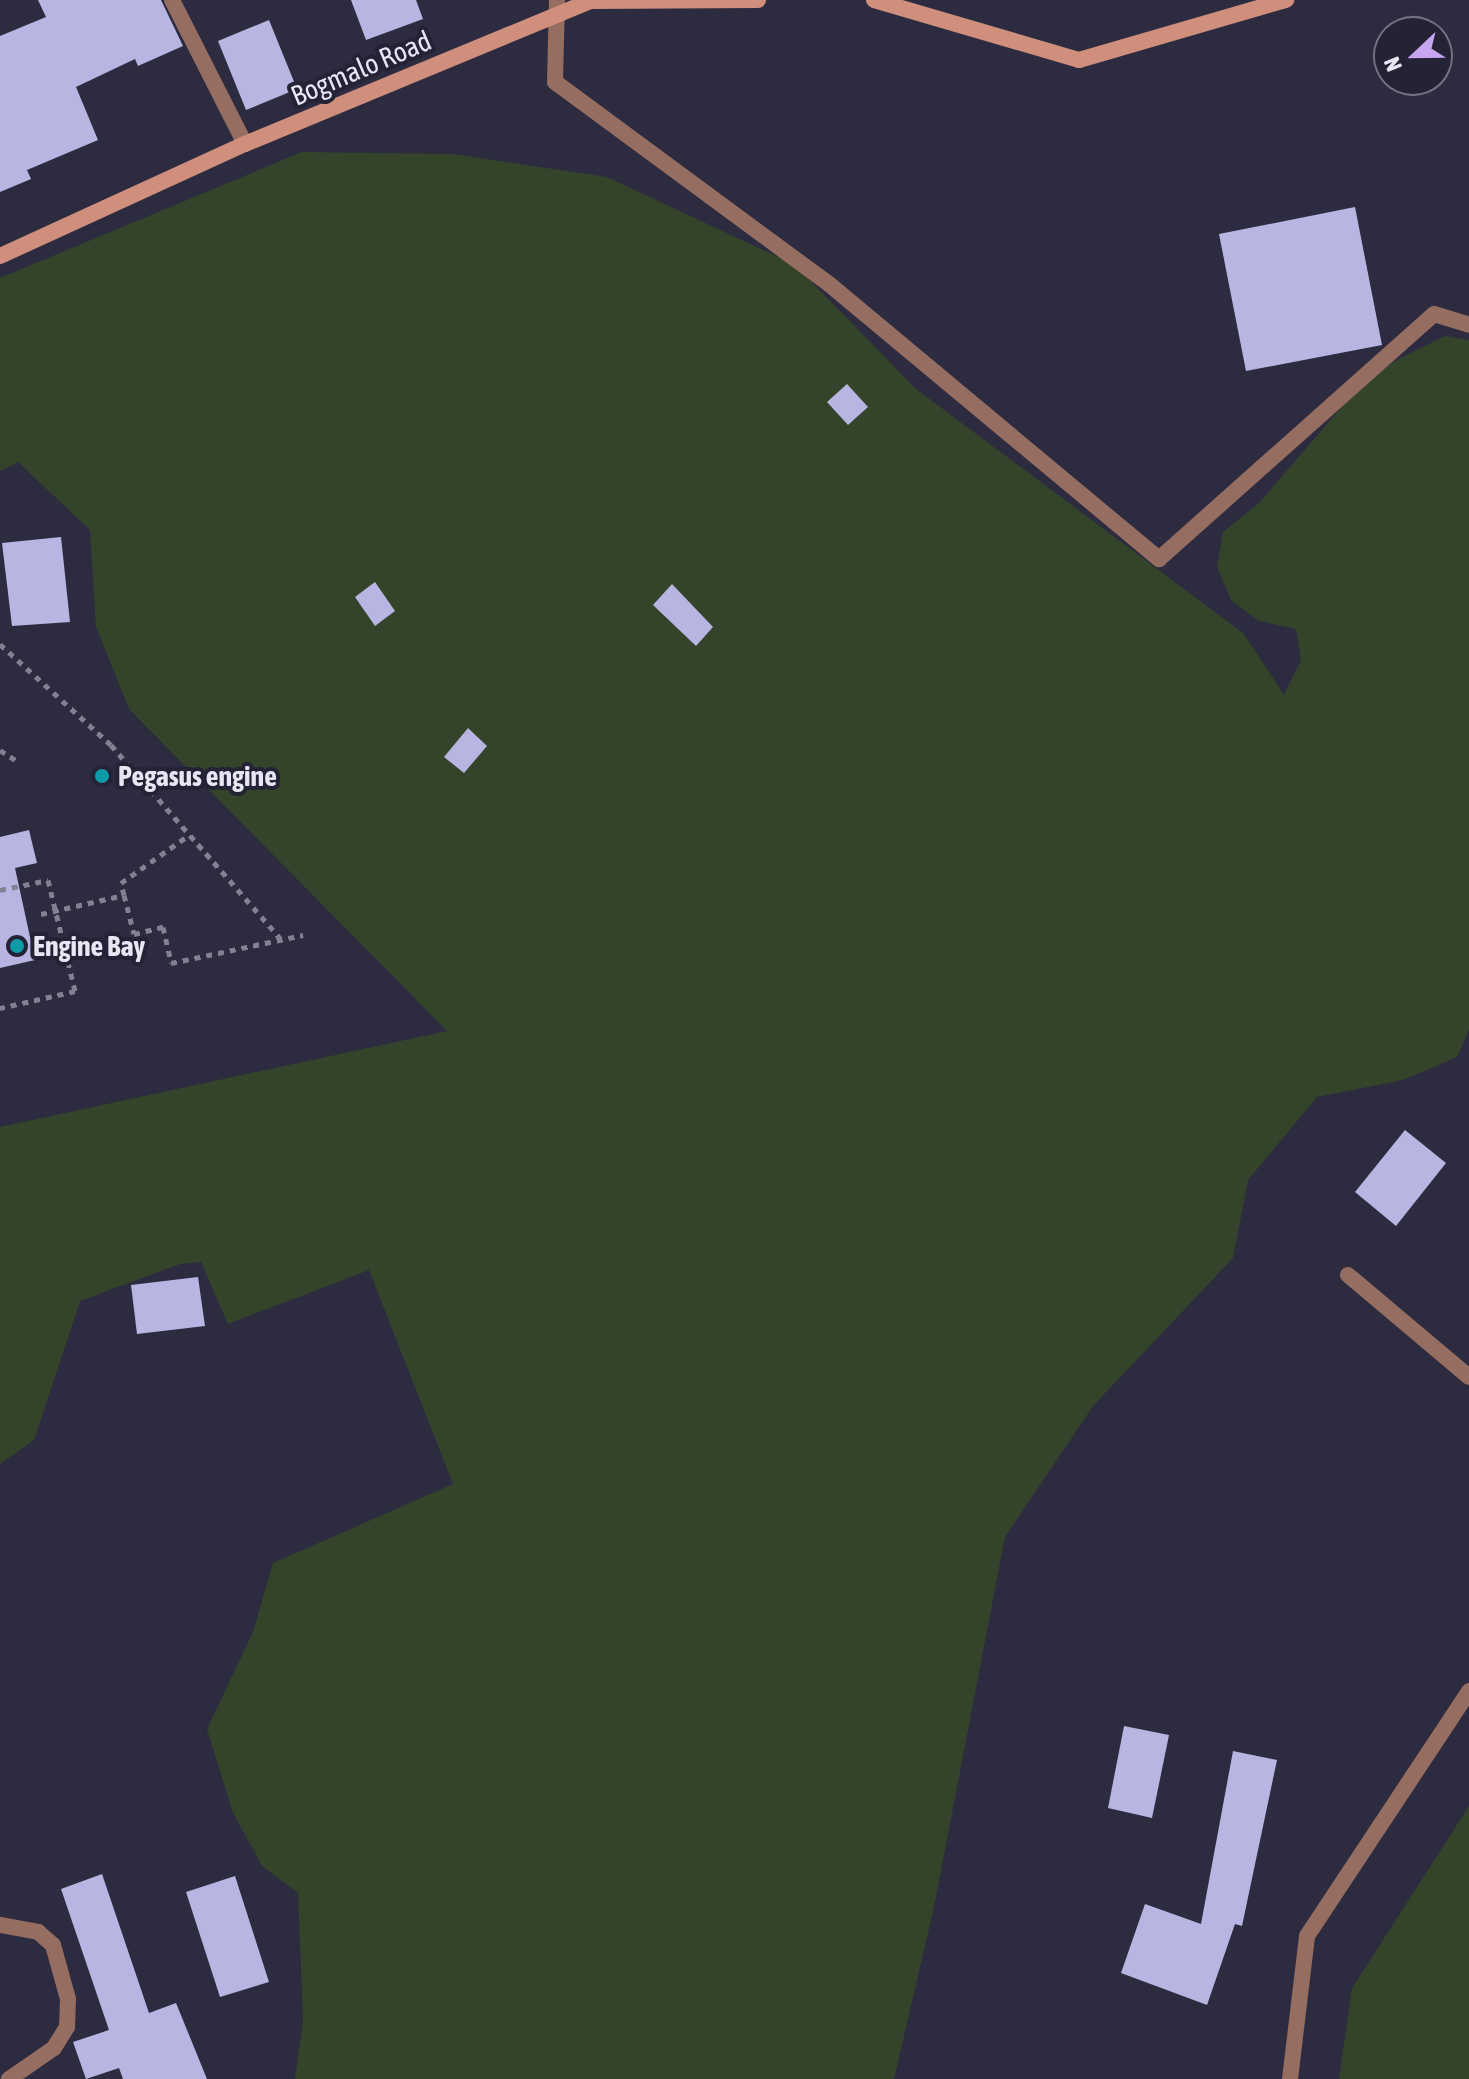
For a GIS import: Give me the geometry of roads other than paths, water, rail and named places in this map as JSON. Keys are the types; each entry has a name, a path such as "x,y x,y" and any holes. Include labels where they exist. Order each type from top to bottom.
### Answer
{"street":[{"path":"172,0 245,144"},
{"name":"Bogmalo Road","path":"0,256 245,144 558,7 590,1 756,0"},
{"path":"874,0 1079,60 1286,0"},
{"path":"558,7 555,82 829,284 1159,559 1434,314 1469,325"},
{"path":"1348,1275 1469,1377"},
{"path":"1290,2079 1307,1936 1469,1691"},
{"path":"0,1925 38,1932 53,1945 68,1999 67,2027 54,2048 9,2079"}],"place":[{"name":"Pegasus engine","path":"102,776"},
{"name":"Engine Bay","path":"17,946"}]}
